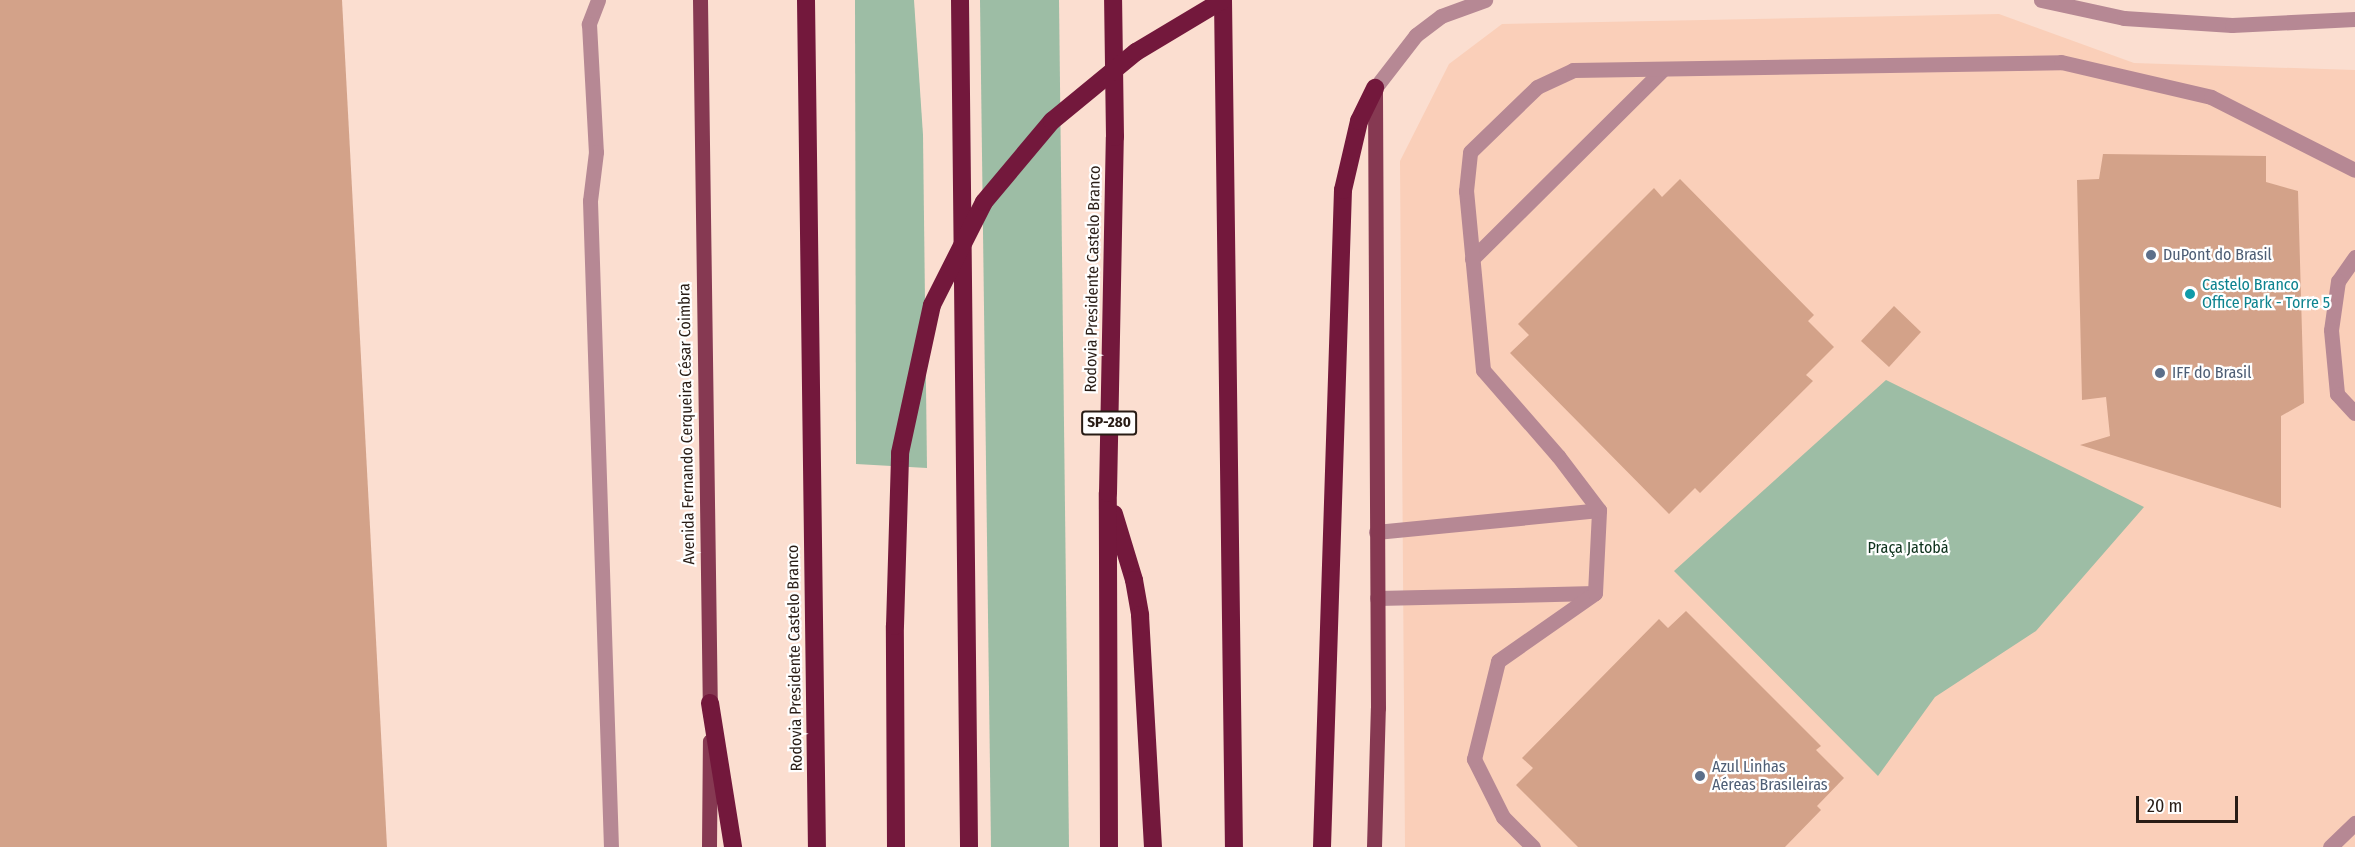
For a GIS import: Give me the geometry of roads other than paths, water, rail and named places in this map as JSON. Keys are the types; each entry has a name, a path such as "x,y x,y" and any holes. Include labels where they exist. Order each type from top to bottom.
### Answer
{"highway":[{"name":"Rodovia Presidente Castelo Branco","path":"806,0 817,847"},
{"path":"960,0 969,847"},
{"name":"Rodovia Presidente Castelo Branco","path":"1109,847 1108,493 1115,137 1113,0"},
{"path":"896,847 895,626 900,453 932,305 984,202 1052,122 1136,52 1223,0"},
{"path":"1223,0 1234,847"},
{"path":"1322,847 1343,190 1359,121 1375,88"},
{"path":"1108,493 1134,580 1140,615 1153,847"},
{"path":"710,703 733,847"}],"main road":[{"name":"Avenida Fernando Cerqueira César Coimbra","path":"699,0 710,703 710,847"},
{"path":"1374,847 1377,598 1375,88"}],"street":[{"path":"598,0 589,24 596,152 590,201 611,847"},
{"path":"1375,88 1416,35 1441,16 1485,0"},
{"path":"2041,0 2124,18 2232,25 2355,19"},
{"path":"1595,593 1599,510 1558,456 1483,370 1466,191 1470,152 1538,87 1573,70 2061,62 2211,97 2355,170"},
{"path":"1472,259 1663,69"},
{"path":"2355,257 2338,281 2331,330 2337,394 2355,413"},
{"path":"1376,532 1599,510"},
{"path":"1377,598 1595,593"},
{"path":"1533,847 1503,817 1474,759 1498,661 1595,593"},
{"path":"2330,847 2355,823"}],"place":[{"name":"DuPont do Brasil","path":"2151,255"},
{"name":"Castelo Branco Office Park - Torre 5","path":"2190,294"},
{"name":"IFF do Brasil","path":"2160,373"},
{"name":"Azul Linhas Aéreas Brasileiras","path":"1700,776"}],"park label":[{"name":"Praça Jatobá","path":"1908,548"}]}
